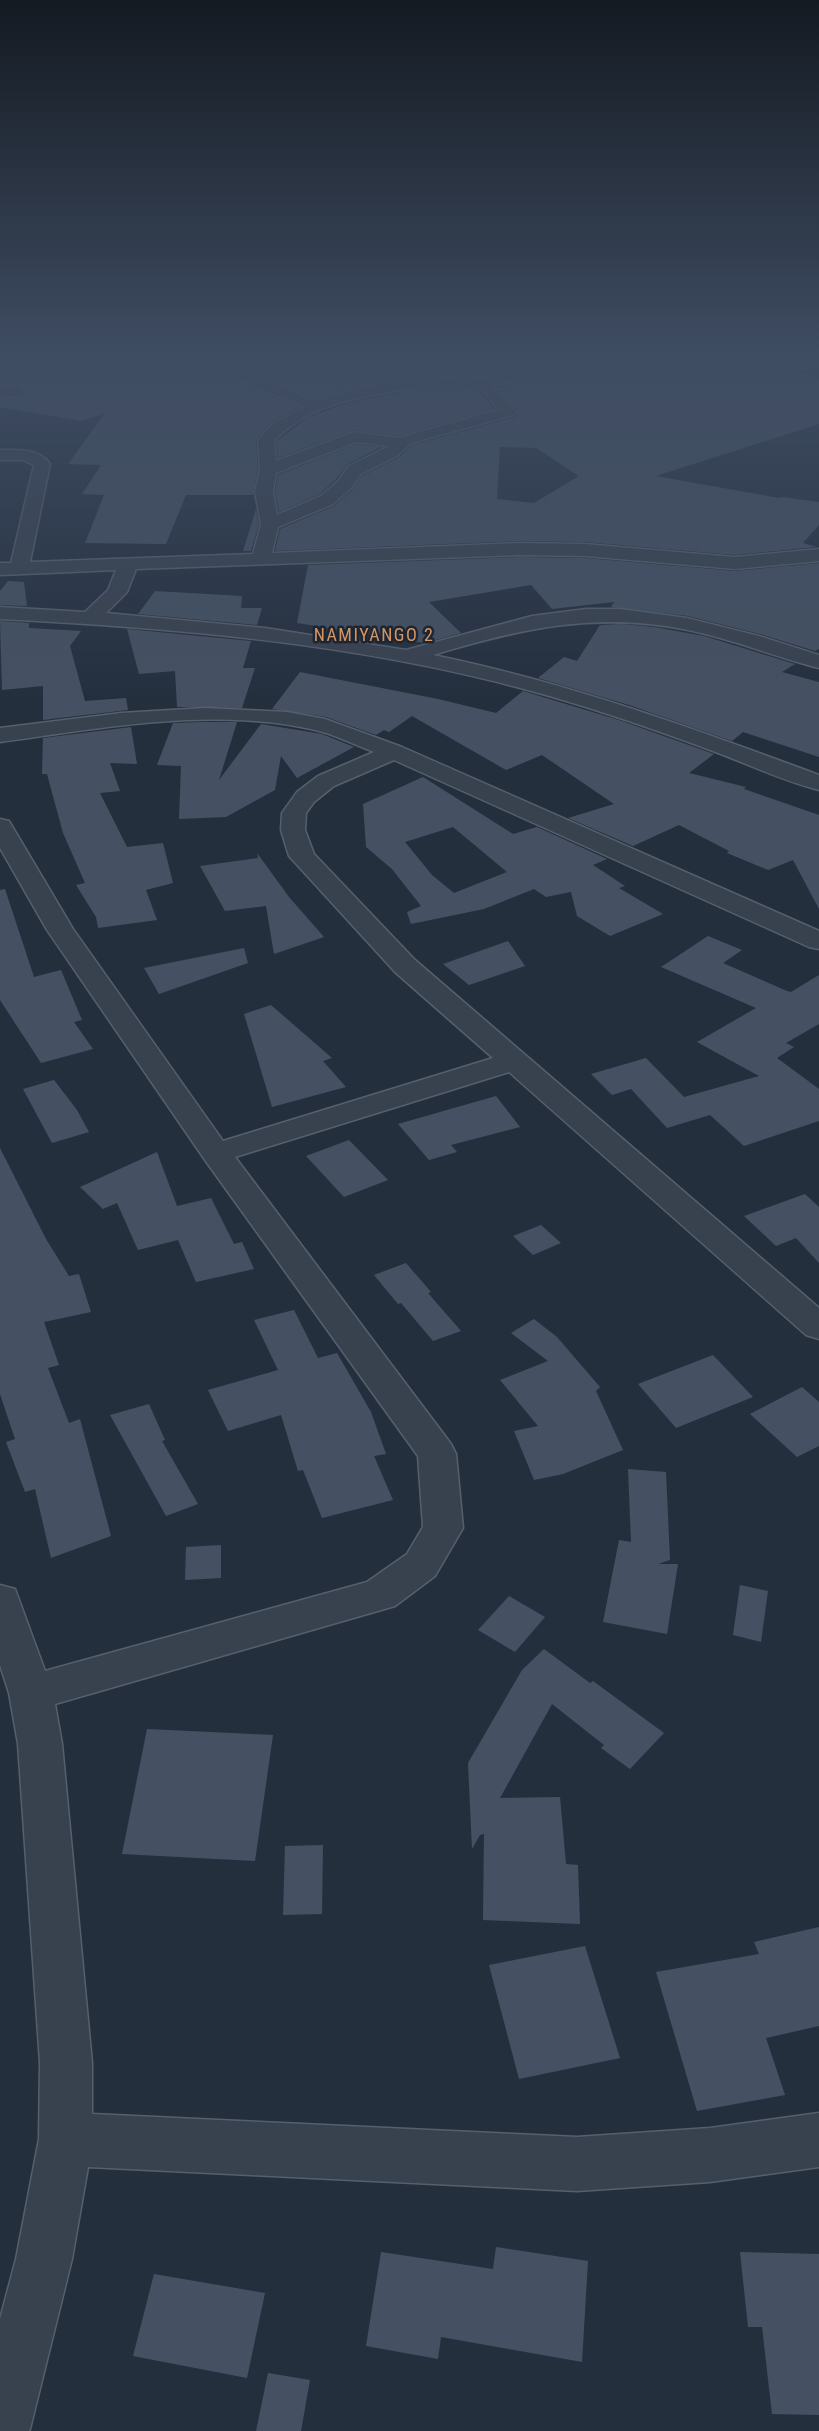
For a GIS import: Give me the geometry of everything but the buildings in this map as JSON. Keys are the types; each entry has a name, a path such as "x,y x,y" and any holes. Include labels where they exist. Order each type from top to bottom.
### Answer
{"street":[{"path":"19,568 41,470"},
{"path":"261,559 270,524 264,492 268,470"},
{"path":"270,524 327,500 344,485 355,470"},
{"path":"0,568 550,549 751,563 808,574"},
{"path":"751,563 819,555"},
{"path":"90,618 117,592 128,565"},
{"path":"0,613 90,618 284,638 406,656 525,682 607,706 819,783"},
{"path":"406,656 549,619 584,615 623,615 678,621 728,633 819,662"},
{"path":"0,735 158,717 276,718 325,726 393,752 819,941"},
{"path":"393,752 326,781 305,797 294,813 293,830 302,856 405,966 512,1062 819,1328"},
{"path":"0,826 60,930 216,1153 437,1454 443,1528 421,1565 380,1595 31,1693"},
{"path":"216,1153 512,1062"},
{"path":"0,1601 31,1693 40,1744 66,2063 66,2139 44,2259 0,2429"},
{"path":"66,2139 577,2164 710,2155 819,2140"}],"district":[{"name":"NAMIYANGO 2","path":"374,636"}]}
